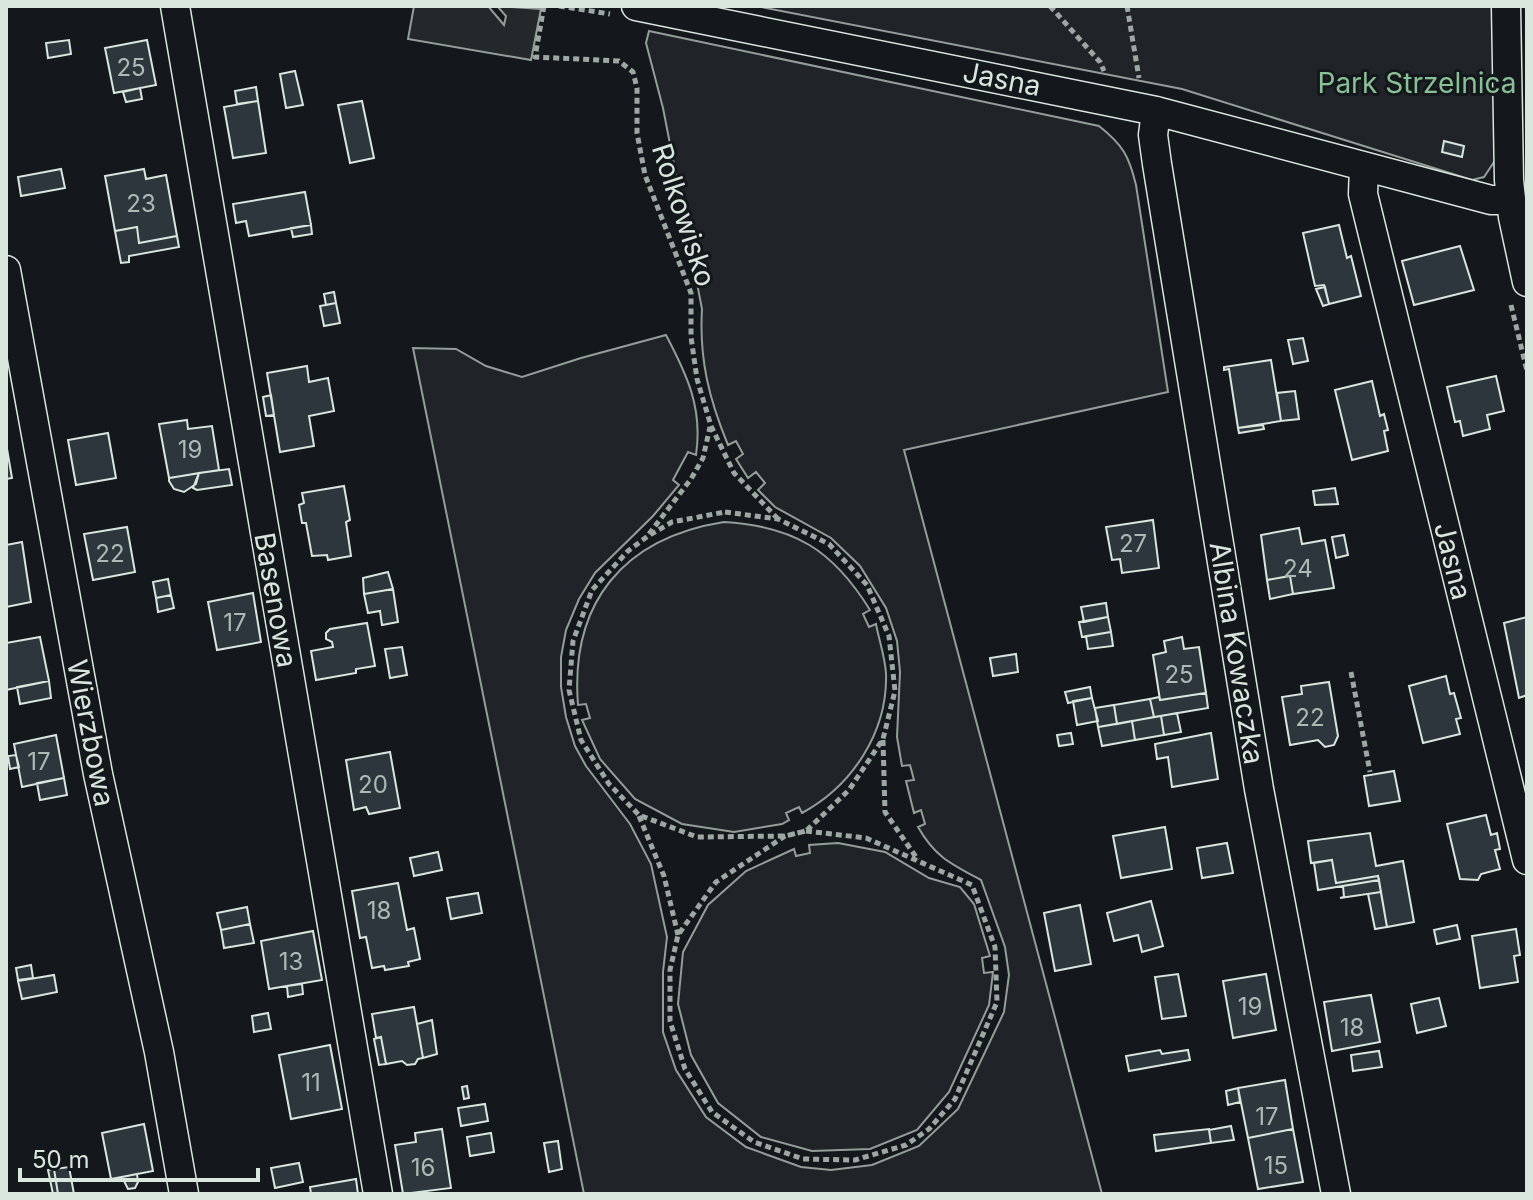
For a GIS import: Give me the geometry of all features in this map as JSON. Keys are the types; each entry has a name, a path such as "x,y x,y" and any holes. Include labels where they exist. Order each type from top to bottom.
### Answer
{"street":[{"name":"Basenowa","path":"175,6 378,1194"},
{"path":"1506,6 1511,200 1527,282"},
{"name":"Jasna","path":"627,11 1147,109 1491,200 1511,200"},
{"name":"Albina Kowaczka","path":"1147,109 1259,789 1336,1194"},
{"name":"Jasna","path":"1364,167 1363,194 1527,860"},
{"name":"Wierzbowa","path":"6,270 98,774 150,1007 184,1194"}],"path":[{"name":"Rolkowisko","path":"544,6 535,57 619,61 633,72 637,88 637,133 645,175 691,293 697,379 711,426 734,473 778,519"},
{"path":"559,6 627,11"},
{"path":"1050,6 1100,62 1107,80 1104,100"},
{"path":"1127,6 1147,109"},
{"name":"Rolkowisko","path":"648,536 691,479 703,458 711,426"},
{"name":"Rolkowisko","path":"678,935 664,876 639,815 609,784 581,740 569,690 573,641 592,590 628,551 672,522 725,512 778,519 829,544 867,585 889,636 895,691 883,739 885,812 918,860"},
{"path":"1351,672 1370,772"},
{"name":"Rolkowisko","path":"806,831 849,790 883,739"},
{"name":"Rolkowisko","path":"639,815 697,837 785,836 806,831 866,838 972,885 995,947 997,1002 955,1099 929,1129 906,1145 855,1160 803,1159 754,1142 712,1112 685,1069 670,1021 670,970 678,935 716,882 785,836"}],"green space":[{"name":"Park Strzelnica","path":"756,6 1492,6 1496,159 1484,177 1472,180 1182,89"},
{"path":"649,31 1099,126 1119,145 1131,166 1168,392 904,450 1102,1194 584,1194 413,348 456,349 486,366 522,377 666,335 687,378 697,422 696,455 688,452 673,480 679,485 653,516 595,573 579,599 566,630 561,657 561,687 575,746 586,766 630,824 651,864 667,937 663,972 663,1032 676,1070 706,1117 746,1147 801,1167 831,1170 872,1165 919,1146 958,1109 1004,1012 1009,975 1005,947 981,880 945,859 918,827 925,824 921,810 914,813 906,781 914,780 910,765 902,766 897,737 900,672 897,641 886,608 860,566 831,538 775,507 758,490 765,483 756,472 748,478 736,459 743,454 736,441 728,445 721,428 707,378 702,345 702,309 663,108 646,43"},
{"path":"724,522 771,529 809,545 826,557 856,589 870,610 863,614 869,627 876,624 886,673 881,716 873,736 864,755 836,788 802,813 799,807 786,813 789,820 782,824 734,832 682,824 635,799 600,759 582,720 590,718 586,704 578,705 578,669 583,636 594,606 610,581 631,560 657,543 688,530"},
{"path":"838,843 885,852 929,878 960,887 974,904 990,956 982,958 984,973 993,972 989,1005 949,1092 917,1130 870,1149 812,1151 761,1137 718,1103 691,1055 678,1004 683,952 708,905 746,871 794,849 796,856 810,853 809,845"}],"shaded area":[{"path":"414,6 488,6 504,25 506,16 497,6 541,9 531,60 408,39"}],"building":[{"path":"69,40 71,54 48,58 46,43"},
{"path":"147,40 156,85 114,93 105,48"},
{"path":"295,71 303,105 286,108 280,74"},
{"path":"256,87 258,101 237,104 235,91"},
{"path":"140,88 142,99 126,102 123,92"},
{"path":"258,101 266,153 233,158 224,107"},
{"path":"362,101 374,158 350,163 338,105"},
{"path":"1444,141 1464,146 1462,157 1442,152"},
{"path":"61,169 65,188 21,196 18,177"},
{"path":"144,169 146,179 166,175 177,236 139,243 137,227 115,231 105,176"},
{"path":"305,192 311,225 249,236 246,221 236,223 233,204"},
{"path":"311,225 312,234 293,237 291,228"},
{"path":"1339,225 1361,296 1329,304 1324,285 1315,286 1303,233"},
{"path":"137,227 139,243 177,236 179,247 129,256 129,262 121,263 115,231"},
{"path":"1460,246 1474,290 1414,305 1402,261"},
{"path":"1325,287 1329,304 1323,306 1316,289"},
{"path":"334,292 336,303 326,305 324,294"},
{"path":"336,303 340,323 324,326 320,306"},
{"path":"1303,338 1308,361 1293,364 1288,340"},
{"path":"1271,360 1281,421 1238,428 1229,369 1224,370 1224,367"},
{"path":"307,366 309,382 328,378 334,411 309,416 314,446 280,452 267,373"},
{"path":"1496,376 1504,411 1487,415 1490,429 1463,436 1460,421 1455,422 1447,387"},
{"path":"1372,381 1380,416 1384,414 1388,430 1384,431 1388,451 1352,460 1335,390"},
{"path":"1295,391 1299,419 1281,421 1277,393"},
{"path":"271,395 274,415 266,416 263,397"},
{"path":"187,420 188,429 212,426 219,470 169,478 159,424"},
{"path":"1263,425 1264,429 1239,433 1238,428"},
{"path":"108,433 116,478 76,485 68,440"},
{"path":"6,443 12,478 6,479"},
{"path":"229,469 232,485 193,488 199,473"},
{"path":"199,473 196,484 184,492 174,489 169,481 169,478"},
{"path":"344,486 350,520 346,522 351,556 328,560 327,555 312,556 299,505 304,503 302,493"},
{"path":"1335,488 1338,504 1315,505 1313,491"},
{"path":"1153,520 1159,568 1122,573 1120,559 1112,560 1106,527"},
{"path":"127,527 135,572 93,580 84,534"},
{"path":"1299,528 1302,544 1325,540 1334,588 1293,594 1290,576 1267,580 1261,535"},
{"path":"1344,535 1348,555 1336,558 1332,537"},
{"path":"22,542 31,602 6,607 6,545"},
{"path":"388,572 393,589 364,594 363,578"},
{"path":"1290,576 1293,594 1270,599 1267,580"},
{"path":"168,579 171,595 156,598 153,582"},
{"path":"393,589 398,622 382,625 380,611 368,613 364,594"},
{"path":"253,593 261,642 217,650 208,602"},
{"path":"171,595 174,608 158,612 156,598"},
{"path":"1106,603 1108,617 1084,622 1081,607"},
{"path":"1108,617 1111,632 1082,637 1079,622"},
{"path":"1527,617 1527,695 1519,698 1504,623"},
{"path":"367,623 375,666 356,669 356,673 316,680 311,651 333,647 332,642 326,639 326,633 330,629"},
{"path":"1111,632 1113,646 1088,649 1086,636"},
{"path":"40,637 49,681 6,690 6,643"},
{"path":"1182,637 1184,649 1199,647 1206,693 1160,700 1153,655 1166,652 1164,641"},
{"path":"402,647 407,675 390,678 385,649"},
{"path":"1016,654 1018,672 993,676 990,658"},
{"path":"1446,676 1461,718 1456,719 1460,734 1423,743 1409,686"},
{"path":"49,681 51,698 20,704 17,687"},
{"path":"1329,682 1338,736 1334,745 1325,747 1318,740 1290,745 1282,697 1302,694 1301,686"},
{"path":"1090,687 1092,698 1068,703 1065,692"},
{"path":"1206,693 1208,708 1154,717 1150,699"},
{"path":"1092,698 1098,721 1077,725 1073,701"},
{"path":"1150,699 1154,717 1117,724 1114,705"},
{"path":"1114,705 1117,724 1098,727 1095,708"},
{"path":"1177,713 1181,732 1164,735 1161,716"},
{"path":"1161,716 1164,735 1135,740 1132,721"},
{"path":"1132,721 1135,740 1102,746 1098,727"},
{"path":"1071,733 1073,744 1059,746 1057,735"},
{"path":"1211,733 1218,779 1172,787 1168,757 1157,759 1155,744"},
{"path":"56,735 64,778 22,787 14,744"},
{"path":"390,752 400,808 369,814 366,807 354,810 346,760"},
{"path":"16,755 19,767 10,769 8,756"},
{"path":"1394,771 1400,801 1369,806 1364,776"},
{"path":"64,778 67,795 40,800 37,783"},
{"path":"1486,815 1491,835 1497,833 1500,849 1495,850 1500,869 1481,874 1478,880 1460,879 1447,824"},
{"path":"1165,827 1172,869 1121,878 1113,836"},
{"path":"1370,833 1376,866 1403,861 1414,922 1387,927 1378,876 1336,883 1332,860 1311,863 1308,841"},
{"path":"1227,843 1233,873 1202,878 1197,848"},
{"path":"438,852 442,870 414,876 410,858"},
{"path":"1332,860 1336,883 1378,876 1379,880 1318,890 1314,863"},
{"path":"1379,880 1381,892 1340,898 1344,897 1343,886"},
{"path":"398,883 407,930 414,928 420,959 408,962 409,966 385,970 384,966 372,968 366,937 360,938 352,891"},
{"path":"1381,892 1387,927 1375,929 1368,894"},
{"path":"478,893 482,913 451,919 447,898"},
{"path":"1151,901 1163,946 1142,952 1138,935 1114,941 1107,913"},
{"path":"1080,905 1091,964 1055,971 1044,913"},
{"path":"247,907 250,924 221,930 217,913"},
{"path":"250,924 254,943 224,948 221,930"},
{"path":"1457,925 1460,939 1437,944 1434,930"},
{"path":"1516,929 1520,955 1514,956 1518,982 1480,988 1472,936"},
{"path":"313,931 322,980 269,989 261,941"},
{"path":"31,965 33,978 18,980 16,968"},
{"path":"1178,974 1186,1016 1162,1019 1155,977"},
{"path":"1266,974 1276,1030 1233,1038 1223,981"},
{"path":"54,975 57,992 22,999 18,981"},
{"path":"302,984 303,994 288,997 287,986"},
{"path":"1371,995 1380,1042 1332,1051 1324,1002"},
{"path":"1439,998 1446,1026 1417,1033 1411,1004"},
{"path":"414,1007 423,1058 415,1064 407,1065 402,1061 386,1064 381,1037 376,1038 372,1014"},
{"path":"268,1013 271,1029 254,1032 252,1016"},
{"path":"432,1020 437,1054 423,1058 417,1024"},
{"path":"381,1037 386,1064 379,1065 374,1039"},
{"path":"330,1045 342,1109 291,1119 279,1055"},
{"path":"1160,1050 1162,1054 1188,1050 1190,1060 1129,1071 1126,1056"},
{"path":"1379,1051 1382,1067 1353,1071 1351,1055"},
{"path":"1285,1080 1293,1129 1248,1138 1238,1088"},
{"path":"467,1086 469,1098 464,1099 462,1087"},
{"path":"1238,1088 1240,1102 1228,1105 1226,1091"},
{"path":"485,1104 488,1121 461,1126 458,1108"},
{"path":"144,1124 153,1171 111,1179 102,1133"},
{"path":"1231,1126 1234,1140 1211,1143 1209,1130"},
{"path":"442,1129 451,1188 403,1194 395,1145 416,1142 415,1133"},
{"path":"1209,1129 1211,1143 1156,1151 1154,1135"},
{"path":"1293,1129 1303,1182 1258,1189 1248,1138"},
{"path":"491,1133 494,1152 470,1156 467,1137"},
{"path":"558,1141 562,1169 549,1172 544,1143"},
{"path":"299,1163 303,1182 275,1188 271,1168"},
{"path":"69,1167 74,1194 58,1194 54,1169"},
{"path":"54,1169 58,1194 53,1194 48,1170"},
{"path":"137,1174 135,1188 128,1189 122,1177"},
{"path":"356,1179 358,1194 311,1194 310,1187"}]}
